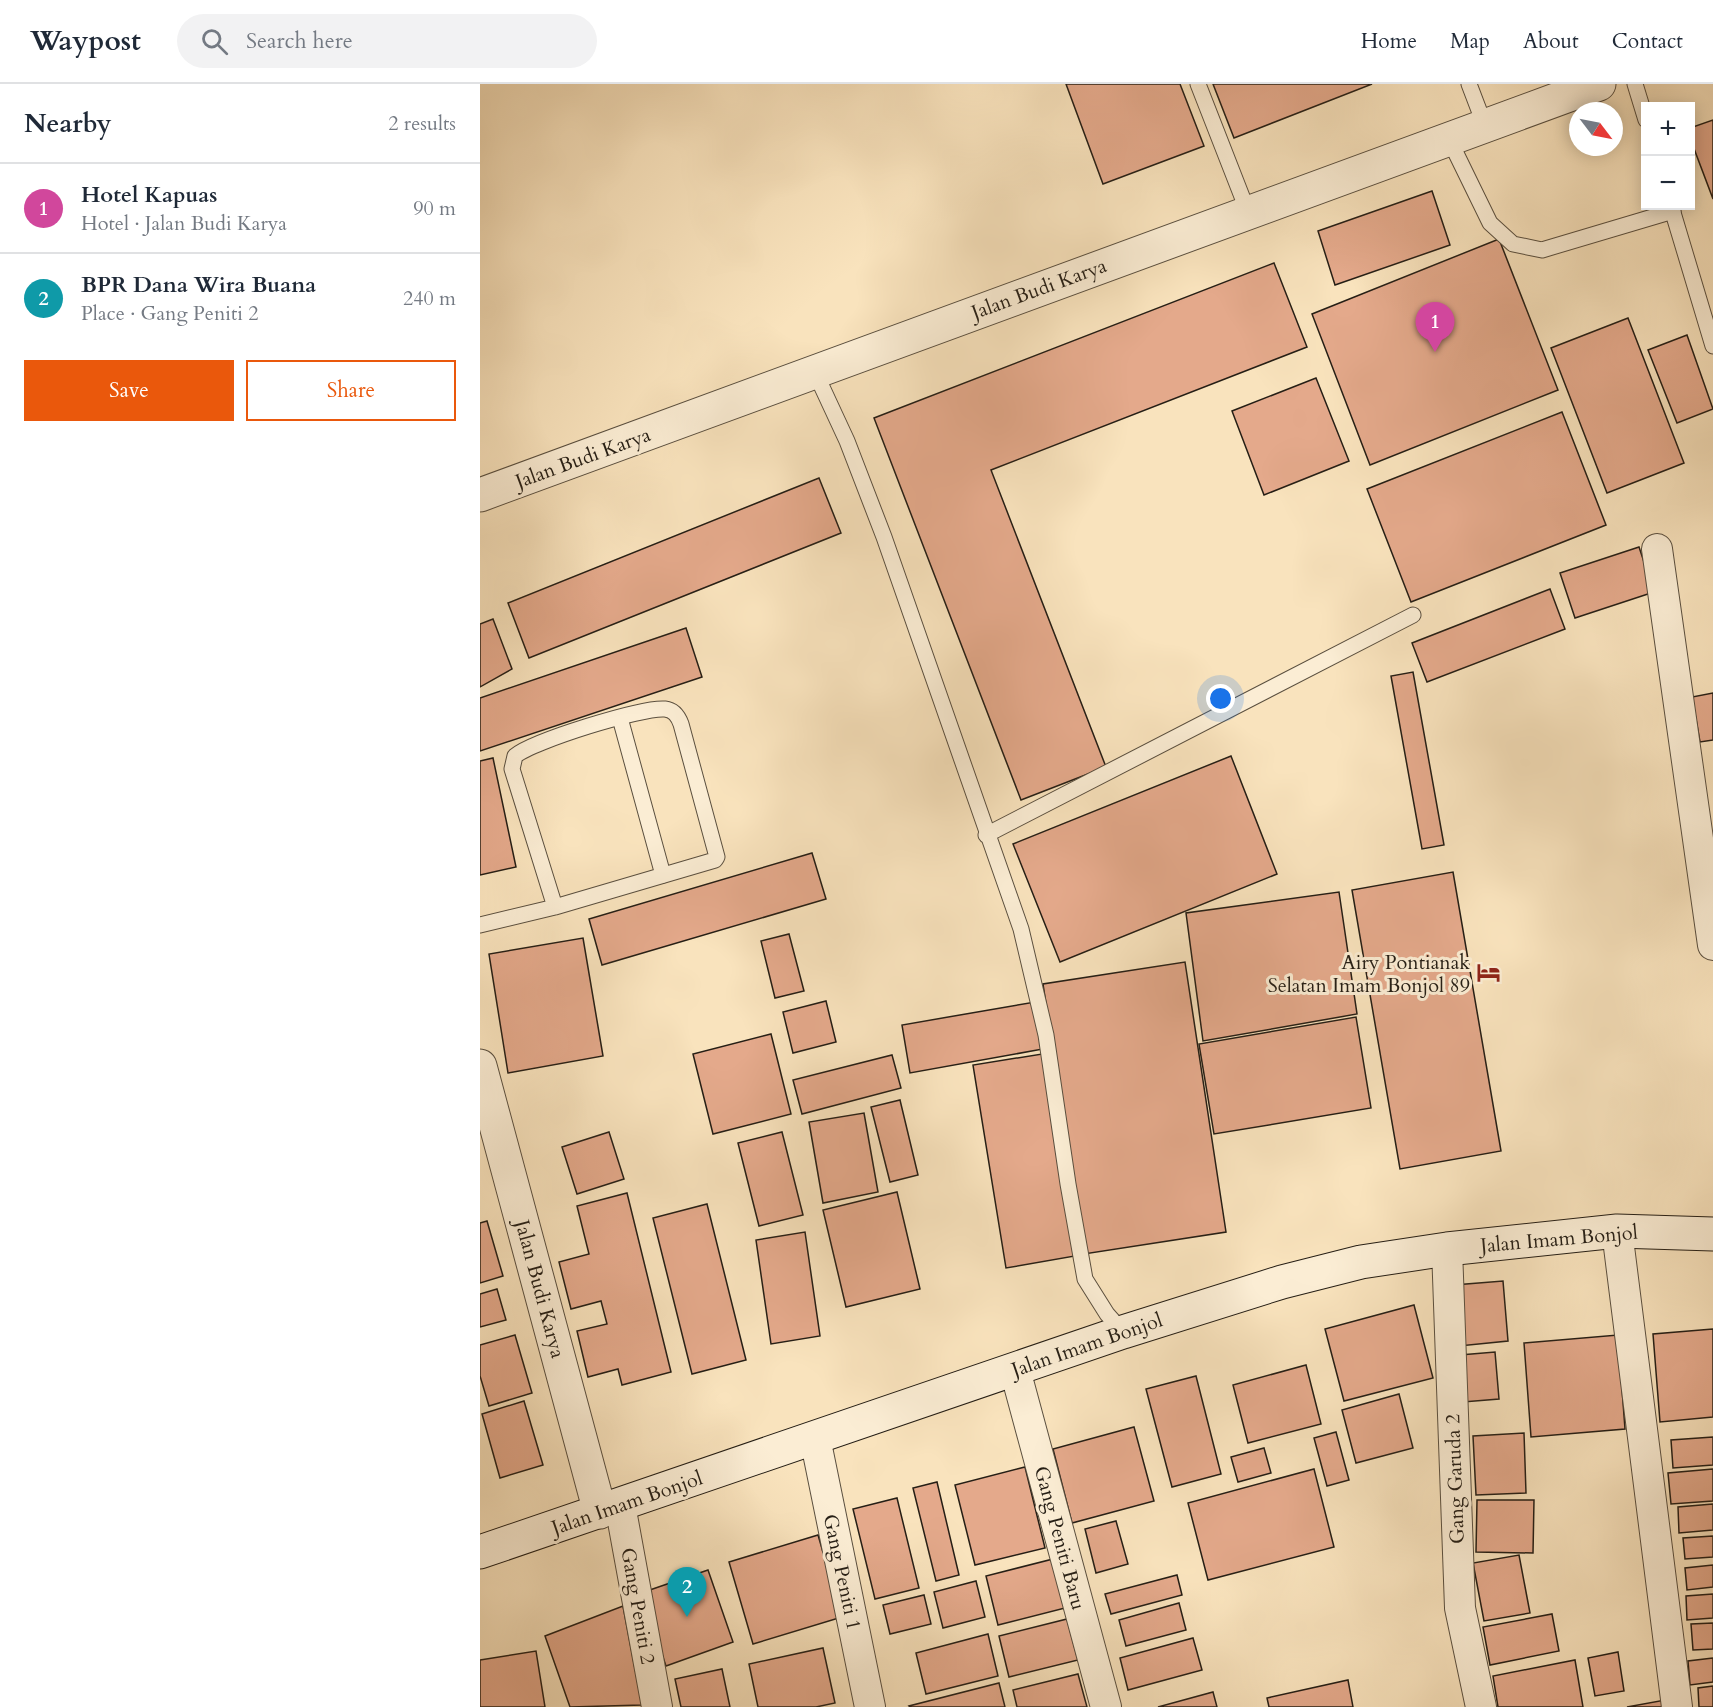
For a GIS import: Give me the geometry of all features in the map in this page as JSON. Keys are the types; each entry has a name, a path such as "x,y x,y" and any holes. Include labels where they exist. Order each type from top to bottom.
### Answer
{"street":[{"name":"Jalan Budi Karya","path":"480,495 1599,84"},
{"path":"1657,549 1713,945"},
{"name":"Jalan Budi Karya","path":"480,1066 610,1509"},
{"path":"1617,1231 1677,1707"},
{"name":"Jalan Imam Bonjol","path":"480,1552 1123,1332 1282,1282 1361,1262 1447,1249 1617,1231 1713,1234"},
{"name":"Gang Garuda 2","path":"1447,1249 1460,1608 1481,1707"},
{"name":"Gang Peniti Baru","path":"1015,1370 1106,1707"},
{"name":"Gang Peniti 1","path":"815,1438 870,1707"},
{"name":"Gang Peniti 2","path":"610,1509 657,1707"}],"lane":[{"path":"1198,84 1248,213"},
{"path":"1469,84 1485,126"},
{"path":"1635,84 1641,104"},
{"path":"1449,139 1490,223 1513,244 1542,250 1666,210"},
{"path":"1673,210 1713,346"},
{"path":"815,372 847,441 884,537 986,835 1021,929 1046,1035 1085,1279 1107,1314 1123,1332"},
{"path":"986,835 1413,615"},
{"path":"480,925 555,907 715,860 717,857 677,715 663,709 620,718 532,746 513,760 512,769 555,907"},
{"path":"620,718 663,875"}],"building":[{"path":"1066,84 1180,84 1204,146 1103,184"},
{"path":"1213,84 1372,84 1234,138"},
{"path":"1713,120 1713,199 1695,151 1695,126"},
{"path":"1432,191 1450,245 1335,285 1318,231"},
{"path":"1499,239 1558,390 1370,465 1312,314"},
{"path":"1274,263 1307,347 991,470 1106,767 1021,800 874,418"},
{"path":"1628,318 1684,463 1607,493 1551,348"},
{"path":"1687,335 1713,409 1677,423 1648,350"},
{"path":"1316,378 1349,461 1264,495 1232,411"},
{"path":"1562,412 1606,525 1411,602 1367,489"},
{"path":"819,478 841,533 529,658 508,603"},
{"path":"1639,547 1654,592 1575,618 1560,573"},
{"path":"1550,589 1565,629 1427,682 1412,643"},
{"path":"493,619 512,669 480,687 480,624"},
{"path":"686,628 702,677 480,751 480,698"},
{"path":"1413,672 1444,845 1422,849 1391,676"},
{"path":"1713,693 1713,740 1700,742 1692,697"},
{"path":"1231,756 1277,874 1060,962 1013,844"},
{"path":"493,758 516,867 480,875 480,761"},
{"path":"812,853 826,899 602,965 589,919"},
{"path":"1453,872 1501,1151 1400,1169 1352,890"},
{"path":"1339,892 1357,1014 1203,1041 1186,913"},
{"path":"789,934 804,991 775,998 761,941"},
{"path":"583,938 603,1056 508,1073 489,954"},
{"path":"1185,962 1226,1232 1084,1254 1043,984"},
{"path":"826,1001 836,1042 793,1053 783,1012"},
{"path":"1035,1002 1043,1049 910,1073 902,1025"},
{"path":"1356,1017 1371,1108 1214,1134 1199,1044"},
{"path":"771,1034 791,1114 713,1134 693,1054"},
{"path":"1042,1054 1075,1256 1006,1268 973,1065"},
{"path":"892,1055 901,1088 802,1114 793,1080"},
{"path":"900,1100 918,1175 890,1182 871,1107"},
{"path":"864,1113 878,1192 823,1203 809,1122"},
{"path":"609,1132 624,1179 577,1194 562,1147"},
{"path":"782,1132 803,1215 759,1226 738,1143"},
{"path":"897,1192 920,1289 846,1307 823,1210"},
{"path":"627,1193 671,1372 622,1385 618,1369 588,1377 577,1331 607,1324 601,1301 571,1309 559,1262 589,1254 577,1206"},
{"path":"707,1204 746,1360 692,1374 653,1218"},
{"path":"487,1221 503,1276 480,1283 480,1223"},
{"path":"805,1232 820,1336 771,1344 756,1240"},
{"path":"1503,1281 1508,1341 1459,1346 1454,1285"},
{"path":"497,1289 506,1320 480,1327 480,1294"},
{"path":"1414,1305 1433,1378 1344,1401 1325,1329"},
{"path":"1713,1329 1713,1417 1660,1422 1653,1334"},
{"path":"515,1335 532,1393 489,1406 480,1376 480,1345"},
{"path":"1618,1335 1625,1429 1531,1437 1524,1343"},
{"path":"1495,1352 1499,1399 1463,1402 1460,1355"},
{"path":"1306,1365 1321,1424 1248,1443 1233,1385"},
{"path":"1196,1376 1221,1474 1172,1487 1146,1389"},
{"path":"1399,1394 1413,1448 1356,1463 1342,1410"},
{"path":"524,1401 543,1465 500,1478 482,1414"},
{"path":"1134,1427 1154,1501 1072,1523 1053,1449"},
{"path":"1336,1432 1349,1480 1327,1486 1314,1438"},
{"path":"1524,1433 1526,1493 1476,1495 1473,1436"},
{"path":"1713,1437 1713,1465 1673,1468 1671,1440"},
{"path":"1264,1448 1271,1473 1238,1482 1231,1457"},
{"path":"1025,1467 1045,1548 975,1565 955,1485"},
{"path":"1314,1469 1334,1547 1208,1580 1188,1503"},
{"path":"1713,1469 1713,1501 1671,1504 1668,1473"},
{"path":"937,1482 959,1575 936,1581 913,1488"},
{"path":"897,1498 919,1588 875,1599 853,1509"},
{"path":"1477,1500 1534,1500 1533,1553 1476,1552"},
{"path":"1713,1504 1713,1530 1679,1533 1678,1507"},
{"path":"1116,1521 1128,1564 1096,1573 1085,1529"},
{"path":"818,1535 842,1617 753,1644 729,1562"},
{"path":"1713,1536 1713,1557 1685,1559 1683,1538"},
{"path":"1519,1555 1530,1613 1484,1621 1473,1563"},
{"path":"1057,1558 1069,1607 998,1625 986,1576"},
{"path":"1713,1565 1713,1587 1687,1590 1685,1568"},
{"path":"708,1570 733,1642 666,1666 641,1593"},
{"path":"1177,1575 1182,1595 1111,1614 1105,1594"},
{"path":"976,1581 985,1617 943,1628 934,1592"},
{"path":"1713,1594 1713,1618 1687,1620 1686,1596"},
{"path":"924,1595 931,1624 890,1634 883,1605"},
{"path":"1179,1603 1186,1630 1126,1646 1119,1620"},
{"path":"623,1606 642,1705 570,1707 545,1636"},
{"path":"1552,1614 1559,1651 1490,1665 1483,1627"},
{"path":"1067,1619 1078,1660 1009,1677 999,1636"},
{"path":"1713,1623 1713,1649 1693,1650 1691,1624"},
{"path":"988,1634 998,1676 926,1694 916,1653"},
{"path":"1193,1638 1202,1670 1128,1690 1120,1658"},
{"path":"823,1648 835,1703 816,1707 758,1707 749,1664"},
{"path":"536,1651 545,1707 480,1707 480,1660"},
{"path":"1618,1652 1624,1691 1595,1696 1588,1658"},
{"path":"1713,1658 1713,1682 1690,1685 1688,1661"},
{"path":"1575,1660 1583,1707 1498,1707 1493,1676"},
{"path":"722,1669 730,1707 681,1707 675,1679"},
{"path":"1078,1674 1087,1707 1017,1707 1013,1690"},
{"path":"1348,1680 1353,1707 1269,1707 1267,1698"},
{"path":"999,1683 1005,1707 909,1706"},
{"path":"1713,1686 1713,1707 1699,1707 1698,1688"},
{"path":"1213,1692 1217,1707 1158,1707"},
{"path":"1665,1700 1667,1707 1627,1707"}],"place":[{"name":"Hotel Kapuas","path":"1435,352"},
{"name":"Airy Pontianak Selatan Imam Bonjol 89","path":"1488,973"},
{"name":"BPR Dana Wira Buana","path":"687,1617"}]}
